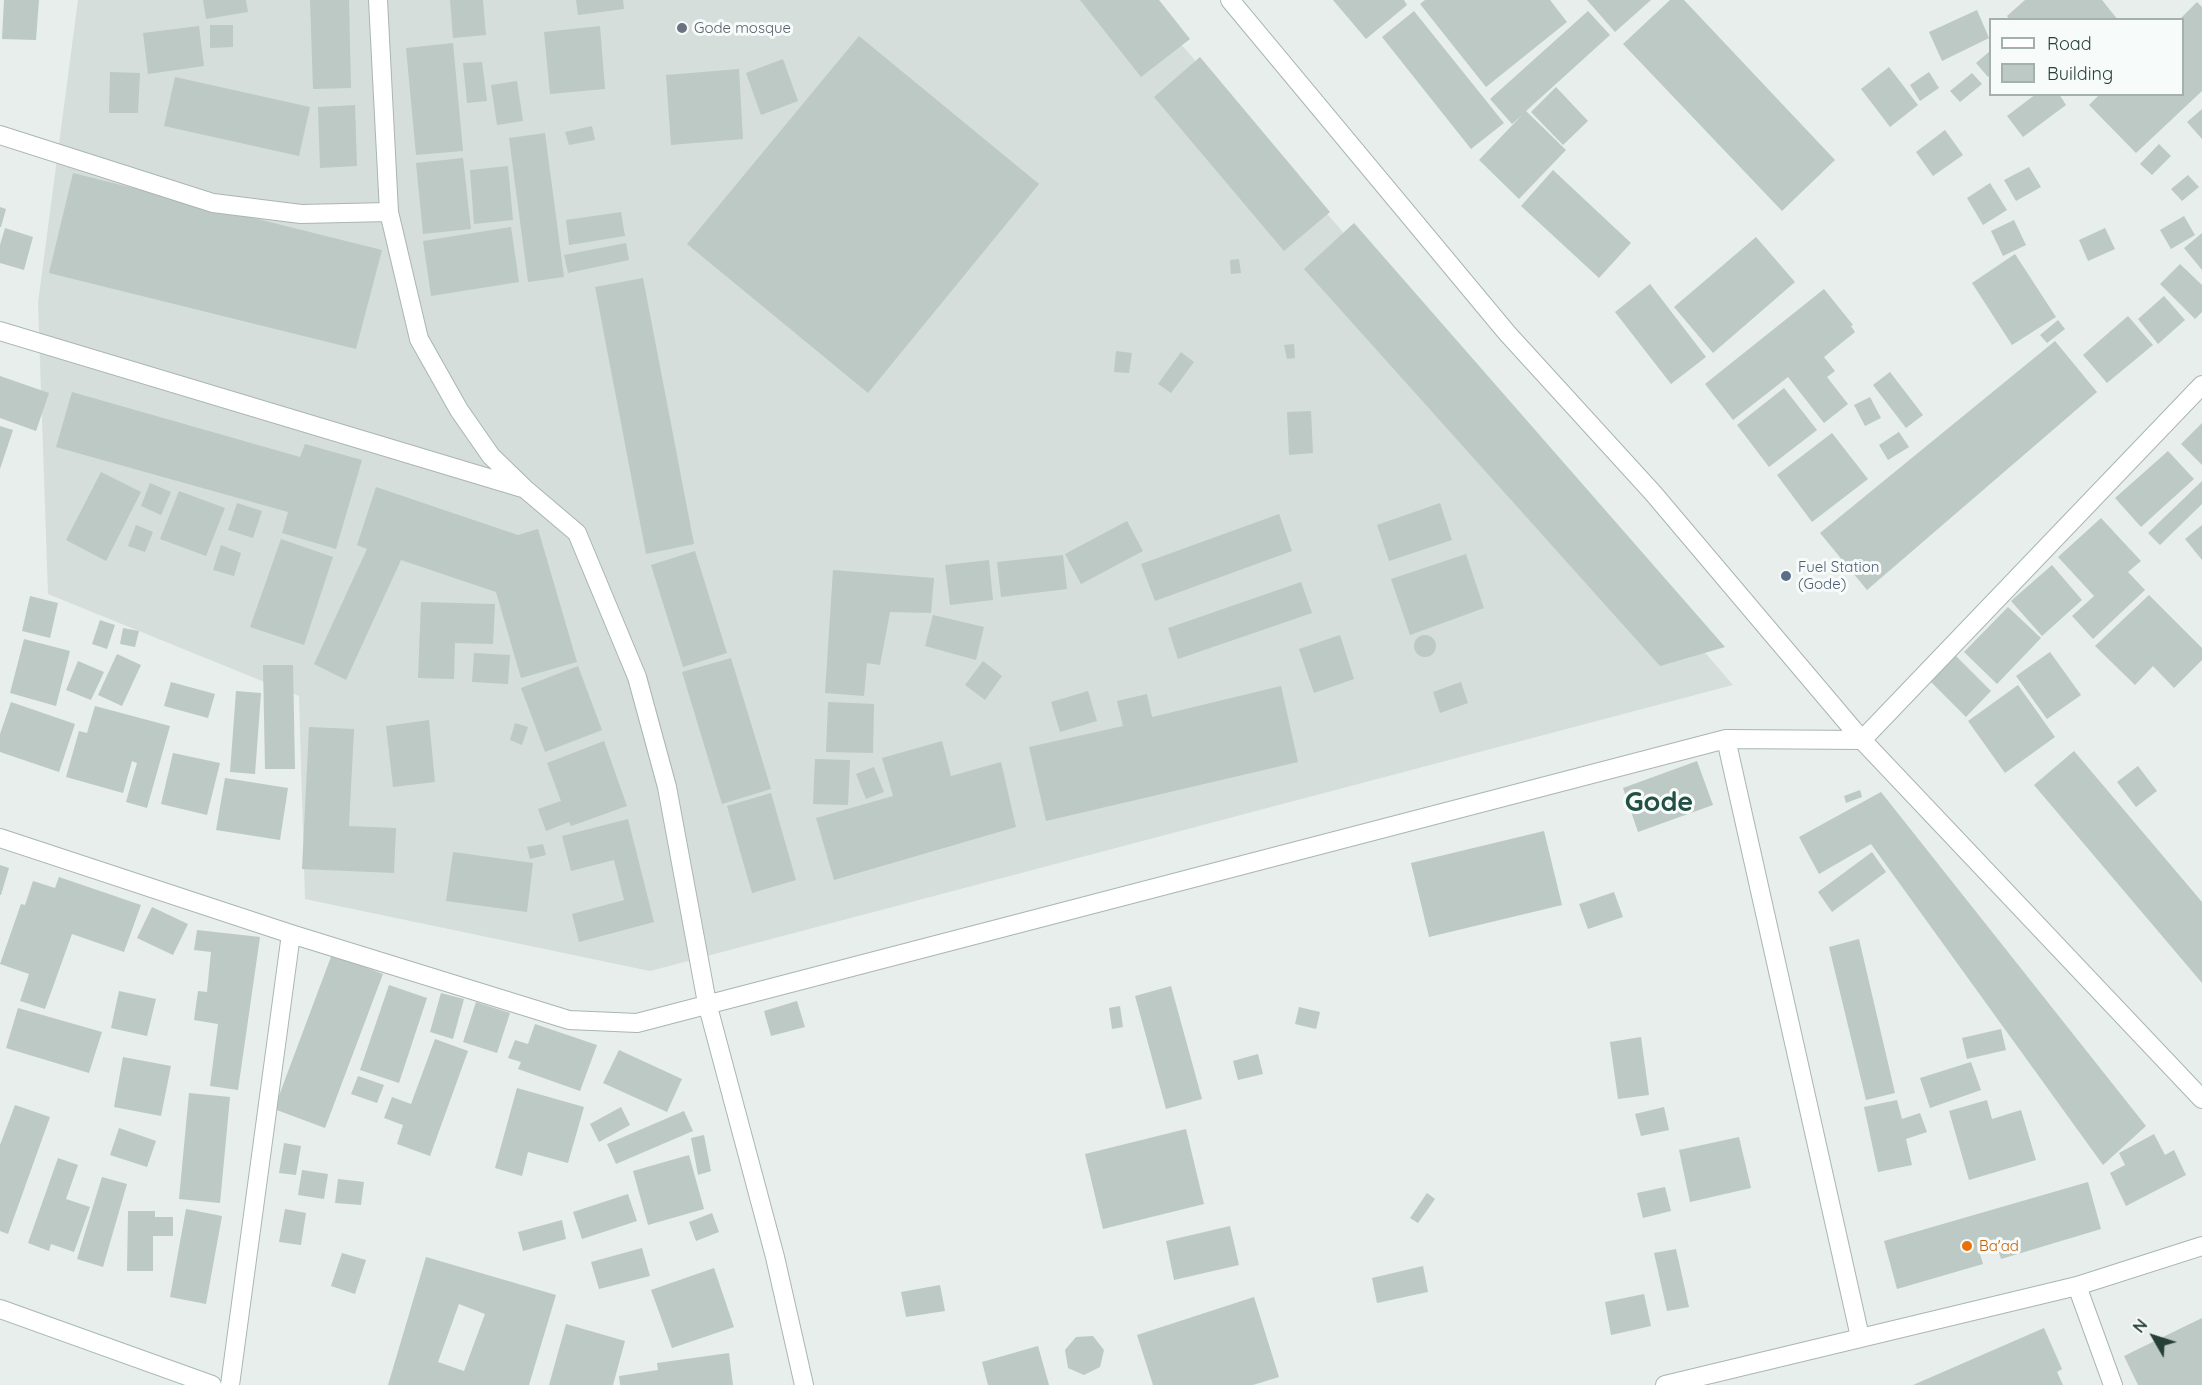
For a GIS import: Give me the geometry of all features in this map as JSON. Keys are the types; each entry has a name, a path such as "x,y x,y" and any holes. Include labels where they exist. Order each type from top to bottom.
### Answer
{"street":[{"path":"378,0 389,212 419,339 459,410 491,456 524,488 577,533 637,677 667,787 707,1003 775,1257 804,1385"},
{"path":"1230,0 1507,333 1653,493 1862,740 2202,1099"},
{"path":"0,135 213,203 301,214 389,212"},
{"path":"0,331 524,488"},
{"path":"0,838 291,934 569,1020 637,1023 1726,739 1862,740 2202,385"},
{"path":"1726,739 1860,1337"},
{"path":"230,1385 291,934"},
{"path":"1665,1385 2077,1286 2202,1246"},
{"path":"2077,1286 2114,1385"},
{"path":"0,1309 212,1385"}],"shaded area":[{"path":"78,0 1143,0 1733,685 650,971 305,899 299,696 48,594 38,303"}],"building":[{"path":"4,0 39,0 36,40 2,39"},
{"path":"203,0 246,0 248,12 206,19"},
{"path":"310,0 349,0 351,88 313,89"},
{"path":"450,0 483,0 486,35 453,38"},
{"path":"576,0 623,0 624,9 578,15"},
{"path":"1080,0 1159,0 1190,39 1141,77"},
{"path":"1333,0 1404,0 1407,5 1366,39"},
{"path":"1425,0 1550,0 1567,22 1486,87 1420,4"},
{"path":"1587,0 1651,0 1615,32"},
{"path":"1670,0 1684,0 1835,160 1782,211 1623,44"},
{"path":"2025,0 2102,0 2116,18 2008,18 2007,16"},
{"path":"2197,2 2202,7 2202,91 2136,153 2089,105 2098,96 2184,96 2184,18 2181,18"},
{"path":"1977,10 1989,38 1942,61 1929,32"},
{"path":"1414,11 1504,123 1471,149 1382,37"},
{"path":"1588,11 1610,35 1526,111 1566,150 1519,199 1479,160 1522,115 1512,124 1490,99"},
{"path":"210,25 233,25 233,47 210,48"},
{"path":"199,26 204,66 148,74 143,33"},
{"path":"600,26 605,89 550,94 544,32"},
{"path":"859,36 1039,184 868,393 687,244"},
{"path":"453,43 463,151 416,155 406,48"},
{"path":"1989,52 1988,77 1976,63"},
{"path":"1200,57 1330,212 1284,251 1154,97"},
{"path":"783,59 798,101 761,115 746,73"},
{"path":"482,62 487,101 467,103 463,63"},
{"path":"1889,67 1918,105 1890,127 1861,89"},
{"path":"739,69 743,139 671,145 666,75"},
{"path":"110,72 140,73 138,113 109,113"},
{"path":"1929,72 1939,88 1920,101 1910,85"},
{"path":"1972,73 1982,84 1960,102 1950,91"},
{"path":"175,77 310,107 299,156 164,126"},
{"path":"517,81 523,121 497,125 491,85"},
{"path":"1556,87 1588,121 1563,145 1531,112"},
{"path":"2033,96 2060,96 2066,105 2023,137 2007,116"},
{"path":"355,105 357,166 320,168 318,107"},
{"path":"2202,109 2202,139 2187,122"},
{"path":"592,126 595,140 569,145 565,132"},
{"path":"1945,130 1963,155 1933,176 1916,152"},
{"path":"545,133 564,277 528,282 509,138"},
{"path":"2159,144 2171,156 2152,175 2140,164"},
{"path":"463,158 471,229 423,234 416,163"},
{"path":"508,166 513,220 474,224 470,170"},
{"path":"2029,167 2041,187 2016,201 2004,180"},
{"path":"1553,170 1631,243 1599,278 1521,206"},
{"path":"73,173 382,250 356,349 49,273"},
{"path":"2188,175 2199,187 2182,201 2171,189"},
{"path":"1990,183 2007,210 1983,225 1967,198"},
{"path":"0,207 6,209 1,227 0,227"},
{"path":"621,212 625,236 569,245 566,220"},
{"path":"2184,216 2195,235 2171,249 2160,230"},
{"path":"2014,220 2026,245 2003,256 1991,231"},
{"path":"1354,223 1725,647 1660,666 1304,269"},
{"path":"511,227 519,282 431,296 423,241"},
{"path":"5,228 33,237 24,270 0,263 0,245"},
{"path":"2105,228 2115,249 2088,261 2079,240"},
{"path":"2202,233 2202,270 2184,248"},
{"path":"1756,237 1795,282 1713,353 1674,307"},
{"path":"626,243 629,260 568,273 564,255"},
{"path":"2015,254 2056,317 2012,345 1972,283"},
{"path":"1239,259 1241,273 1231,274 1230,260"},
{"path":"2180,264 2202,285 2202,312 2195,319 2160,284"},
{"path":"643,278 694,544 646,554 595,287"},
{"path":"1650,284 1706,357 1671,384 1615,312"},
{"path":"1824,289 1853,325 1851,326 1855,332 1824,357 1835,371 1827,377 1848,404 1824,423 1788,377 1733,420 1705,384"},
{"path":"2164,296 2185,320 2158,344 2138,319"},
{"path":"2128,316 2153,345 2107,383 2083,355"},
{"path":"2058,320 2065,329 2047,343 2040,335"},
{"path":"2055,341 2097,392 1867,590 1820,533"},
{"path":"1294,344 1295,358 1287,359 1284,345"},
{"path":"1116,351 1132,353 1129,373 1114,372"},
{"path":"1181,352 1194,362 1171,393 1158,384"},
{"path":"1890,372 1923,415 1906,428 1873,385"},
{"path":"0,376 49,393 36,431 0,418"},
{"path":"1784,388 1817,430 1769,467 1737,425"},
{"path":"72,392 300,457 305,444 362,460 336,549 282,533 288,512 56,447"},
{"path":"1870,397 1881,418 1865,426 1854,405"},
{"path":"1311,411 1313,453 1289,455 1287,412"},
{"path":"2202,423 2202,465 2181,444"},
{"path":"0,426 13,430 0,469"},
{"path":"1899,432 1909,447 1888,460 1879,445"},
{"path":"1832,433 1868,479 1812,522 1777,475"},
{"path":"2168,451 2194,479 2141,527 2115,498"},
{"path":"101,472 141,492 106,561 66,540"},
{"path":"2202,481 2202,504 2160,545 2148,533"},
{"path":"150,483 171,492 161,515 141,506"},
{"path":"376,487 518,535 538,529 577,662 521,678 496,592 401,560 346,680 314,664 367,549 357,545"},
{"path":"179,491 225,508 206,556 160,539"},
{"path":"237,503 262,511 253,538 228,530"},
{"path":"1440,503 1452,540 1389,561 1377,525"},
{"path":"1279,514 1292,551 1155,601 1141,564"},
{"path":"2101,518 2141,561 2128,572 2145,590 2093,639 2072,616 2094,596 2058,557"},
{"path":"1127,521 1143,551 1081,584 1065,554"},
{"path":"136,525 153,532 145,552 128,546"},
{"path":"2202,525 2202,560 2185,539"},
{"path":"281,539 333,557 304,645 250,627"},
{"path":"221,545 241,553 234,576 213,570"},
{"path":"695,551 727,653 683,667 651,565"},
{"path":"1466,554 1484,608 1410,635 1391,579"},
{"path":"1063,555 1067,589 1001,597 997,562"},
{"path":"989,560 993,600 950,605 945,565"},
{"path":"2052,565 2082,600 2042,636 2011,601"},
{"path":"833,570 934,578 931,613 890,612 880,665 867,663 864,696 825,693"},
{"path":"1301,582 1312,613 1178,659 1168,628"},
{"path":"2149,595 2202,648 2202,660 2174,688 2153,666 2135,685 2095,646"},
{"path":"30,596 58,603 50,638 22,631"},
{"path":"421,602 495,604 493,644 455,643 454,679 418,678"},
{"path":"2008,607 2041,638 1997,684 1964,652"},
{"path":"933,615 984,627 976,660 925,646"},
{"path":"100,620 115,625 107,649 92,644"},
{"path":"123,628 139,631 135,647 120,644"},
{"path":"1340,635 1354,679 1314,693 1299,649"},
{"path":"1425,635 1433,638 1436,646 1433,654 1425,657 1417,654 1414,646 1417,638"},
{"path":"24,639 70,651 56,706 10,693"},
{"path":"2050,652 2081,695 2047,719 2016,676"},
{"path":"474,653 510,655 508,684 472,682"},
{"path":"117,654 141,665 122,706 98,695"},
{"path":"1954,654 1991,691 1966,717 1929,680"},
{"path":"731,658 771,789 722,804 682,672"},
{"path":"78,661 104,672 91,700 66,690"},
{"path":"983,661 1002,676 985,700 965,685"},
{"path":"263,665 293,665 295,769 265,769"},
{"path":"578,666 602,730 545,752 521,688"},
{"path":"171,682 215,694 208,718 164,706"},
{"path":"1461,682 1468,703 1440,713 1433,692"},
{"path":"2018,685 2055,737 2005,773 1968,721"},
{"path":"1281,686 1298,762 1046,821 1029,747 1123,726 1117,701 1147,694 1152,717"},
{"path":"236,691 261,693 255,774 230,772"},
{"path":"1088,691 1097,721 1060,732 1051,702"},
{"path":"11,702 75,724 59,772 0,752 0,734"},
{"path":"828,702 874,704 873,753 826,752"},
{"path":"95,706 170,726 147,808 126,802 137,763 132,761 123,793 66,777 79,731 87,733"},
{"path":"429,720 435,782 393,787 386,726"},
{"path":"515,723 528,727 522,745 510,740"},
{"path":"309,727 354,729 349,826 396,828 394,873 302,869"},
{"path":"604,741 627,806 571,826 569,822 546,831 538,809 561,801 547,763"},
{"path":"942,741 951,776 1001,762 1016,827 834,880 816,818 893,796 882,758"},
{"path":"2074,751 2202,902 2202,983 2034,785"},
{"path":"173,753 220,763 207,815 161,804"},
{"path":"815,759 850,760 848,805 813,804"},
{"path":"1697,761 1713,805 1638,832 1623,788"},
{"path":"2138,766 2157,791 2136,807 2117,782"},
{"path":"874,767 884,792 866,799 856,774"},
{"path":"225,778 288,788 280,840 216,830"},
{"path":"1860,790 1862,797 1846,803 1844,796"},
{"path":"1881,792 2146,1126 2103,1165 1871,844 1819,874 1799,837"},
{"path":"771,793 796,880 752,893 727,806"},
{"path":"628,819 654,922 579,942 572,914 624,900 614,860 571,871 562,836"},
{"path":"1544,831 1562,905 1429,937 1411,863"},
{"path":"543,844 546,855 530,859 527,847"},
{"path":"453,852 533,863 527,912 446,901"},
{"path":"1872,852 1886,872 1832,912 1818,892"},
{"path":"0,865 9,868 1,895 0,895"},
{"path":"59,877 141,905 124,952 72,934 45,1009 20,1001 29,974 0,964 21,904 25,905 33,881 55,888"},
{"path":"1614,892 1623,917 1588,929 1579,904"},
{"path":"152,907 188,924 173,955 137,938"},
{"path":"197,930 260,937 238,1090 210,1086 218,1024 194,1020 198,991 207,992 211,952 194,950"},
{"path":"1859,939 1895,1093 1866,1100 1829,947"},
{"path":"332,954 383,974 325,1128 274,1109"},
{"path":"389,985 427,998 399,1083 360,1070"},
{"path":"1171,986 1202,1099 1166,1109 1135,996"},
{"path":"119,991 156,999 147,1036 111,1028"},
{"path":"441,993 464,999 453,1039 430,1032"},
{"path":"797,1001 805,1027 771,1036 764,1011"},
{"path":"476,1002 510,1013 497,1053 463,1042"},
{"path":"1120,1006 1123,1027 1112,1029 1109,1008"},
{"path":"1299,1007 1320,1012 1316,1029 1295,1024"},
{"path":"18,1008 102,1032 89,1073 6,1048"},
{"path":"535,1024 597,1045 580,1091 518,1069 521,1062 508,1058 515,1040 528,1044"},
{"path":"2001,1029 2006,1050 1967,1059 1962,1038"},
{"path":"1641,1037 1649,1095 1618,1099 1610,1042"},
{"path":"435,1039 468,1051 430,1156 397,1144 403,1125 384,1118 392,1097 411,1104"},
{"path":"619,1050 682,1079 667,1112 603,1083"},
{"path":"1258,1054 1263,1074 1238,1080 1233,1061"},
{"path":"123,1057 171,1066 161,1116 114,1107"},
{"path":"1971,1062 1981,1090 1930,1108 1920,1078"},
{"path":"358,1076 384,1085 377,1103 351,1094"},
{"path":"517,1088 584,1107 568,1163 528,1152 522,1176 495,1168"},
{"path":"189,1093 230,1097 220,1203 179,1199"},
{"path":"1897,1100 1902,1119 1920,1113 1927,1132 1906,1139 1912,1165 1878,1172 1864,1107"},
{"path":"1987,1100 1992,1119 2021,1110 2036,1160 1969,1180 1949,1111"},
{"path":"15,1105 50,1117 8,1234 0,1231 0,1145"},
{"path":"621,1107 630,1125 599,1142 590,1124"},
{"path":"1664,1107 1669,1130 1641,1136 1635,1114"},
{"path":"684,1111 693,1131 616,1164 607,1144"},
{"path":"119,1128 156,1141 147,1167 110,1155"},
{"path":"1186,1129 1204,1204 1103,1229 1085,1154"},
{"path":"2154,1134 2165,1155 2174,1150 2186,1175 2126,1206 2110,1173 2125,1165 2119,1153"},
{"path":"704,1135 711,1171 698,1175 691,1138"},
{"path":"1739,1137 1751,1188 1690,1202 1679,1150"},
{"path":"284,1143 301,1146 296,1175 279,1173"},
{"path":"689,1155 704,1209 648,1225 633,1171"},
{"path":"58,1158 78,1165 66,1199 90,1207 74,1252 51,1244 49,1251 28,1243"},
{"path":"302,1170 328,1174 324,1199 298,1195"},
{"path":"102,1177 127,1184 103,1267 77,1259"},
{"path":"338,1179 364,1182 361,1205 335,1203"},
{"path":"2088,1182 2101,1229 2001,1259 1995,1239 1977,1244 1983,1264 1897,1289 1884,1241"},
{"path":"1665,1187 1671,1211 1643,1218 1637,1193"},
{"path":"1427,1193 1435,1199 1418,1223 1410,1218"},
{"path":"628,1194 637,1221 582,1239 573,1212"},
{"path":"186,1209 222,1216 206,1304 170,1297"},
{"path":"285,1209 306,1213 301,1245 279,1242"},
{"path":"128,1211 155,1211 155,1217 173,1217 173,1236 153,1236 153,1271 127,1271"},
{"path":"712,1213 719,1232 696,1241 689,1222"},
{"path":"562,1220 566,1239 523,1251 518,1232"},
{"path":"1230,1226 1239,1265 1174,1280 1166,1241"},
{"path":"642,1248 650,1276 599,1289 591,1262"},
{"path":"1676,1249 1689,1307 1667,1311 1654,1253"},
{"path":"342,1253 366,1260 355,1294 331,1286"},
{"path":"426,1257 556,1295 529,1385 388,1385","holes":["459,1304 485,1314 464,1371 438,1362"]},
{"path":"1423,1266 1428,1292 1377,1303 1372,1278"},
{"path":"714,1268 734,1327 672,1348 651,1290"},
{"path":"940,1285 945,1311 906,1317 901,1292"},
{"path":"1644,1294 1651,1326 1611,1335 1605,1302"},
{"path":"1254,1297 1279,1377 1253,1385 1153,1385 1137,1335"},
{"path":"2202,1318 2202,1385 2138,1385 2124,1356"},
{"path":"566,1324 625,1341 613,1385 549,1385"},
{"path":"2044,1328 2062,1369 2057,1372 2063,1385 1913,1385"},
{"path":"1093,1336 1104,1350 1100,1367 1084,1375 1068,1368 1065,1350 1076,1337"},
{"path":"1038,1346 1049,1385 988,1385 982,1362"},
{"path":"729,1353 733,1385 620,1385 619,1376 658,1370 657,1363"}],"place":[{"name":"Gode mosque","path":"682,28"},
{"name":"Fuel Station (Gode)","path":"1786,576"},
{"name":"Ba'ad","path":"1967,1246"}],"district":[{"name":"Gode","path":"1659,803"}]}
